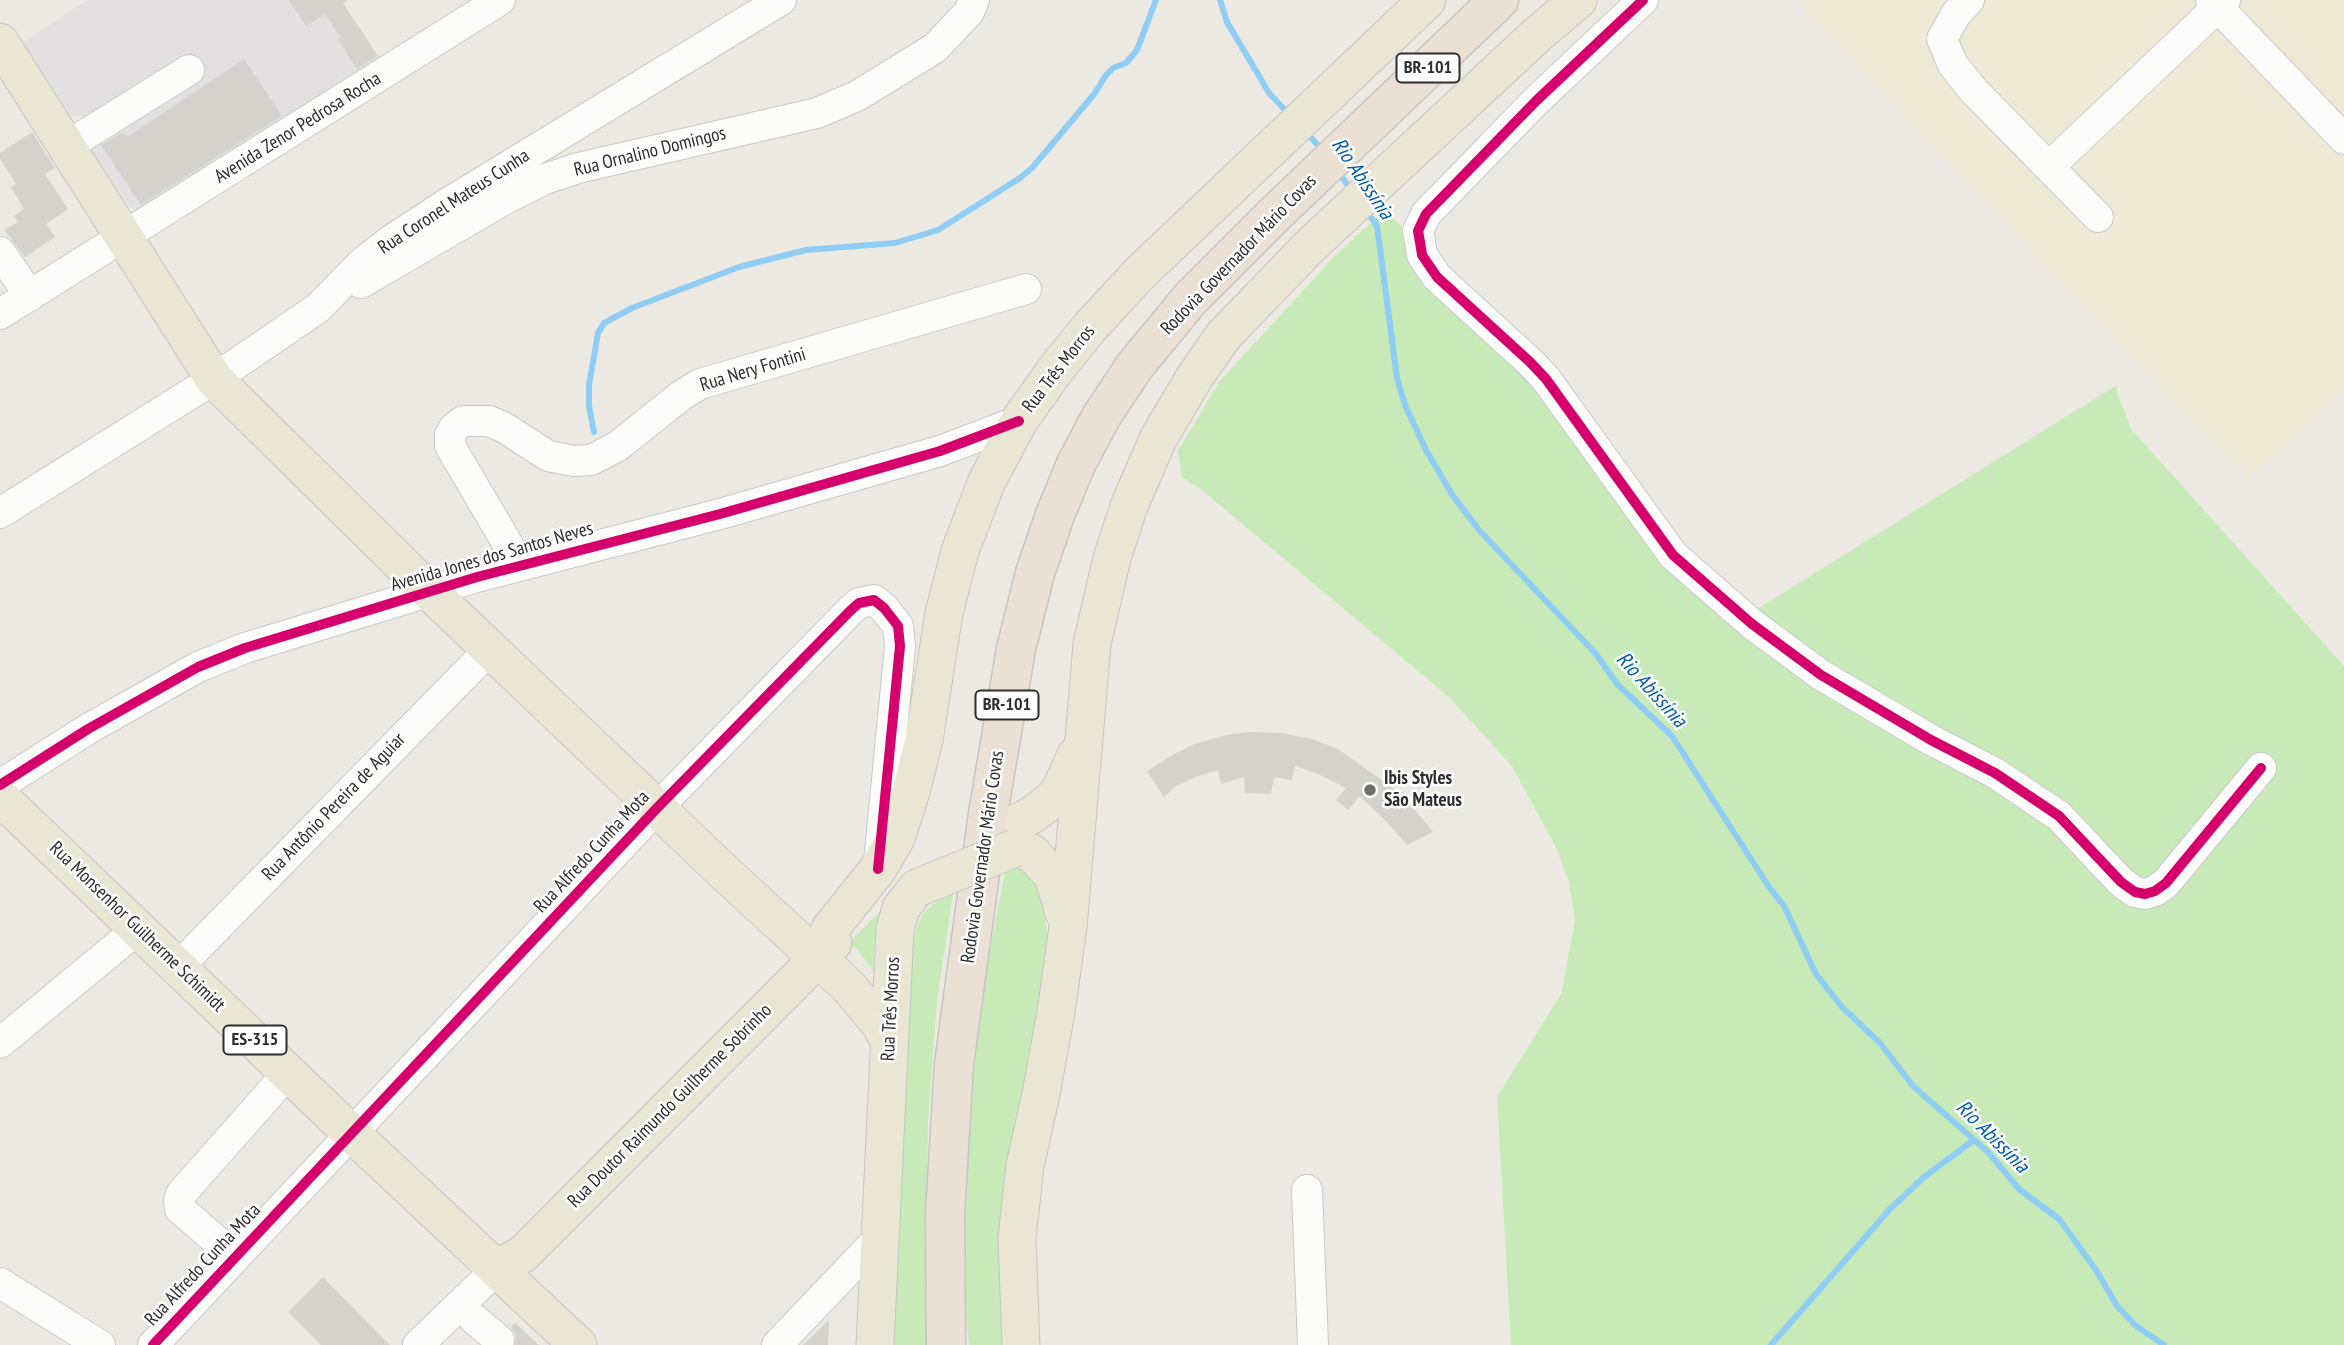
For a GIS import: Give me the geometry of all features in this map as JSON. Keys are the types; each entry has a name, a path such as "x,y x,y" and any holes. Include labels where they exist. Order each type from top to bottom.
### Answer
{"highway":[{"name":"Rodovia Governador Mário Covas","path":"949,1335 946,1187 954,1064 988,814 1016,649 1035,573 1076,464 1101,417 1134,367 1190,299 1499,0"}],"main road":[{"name":"Rua Três Morros","path":"817,958 830,929 878,869 896,838 911,792 923,740 944,612 960,551 987,481 1019,421 1090,327 1139,274 1427,0"},
{"path":"1021,1345 1017,1238 1025,1166 1054,1024 1068,928 1092,644 1112,558 1129,506 1158,439 1194,378 1224,335 1310,246 1578,0"},
{"path":"0,42 214,379 429,591 866,1005 889,1041"},
{"name":"Rua Doutor Raimundo Guilherme Sobrinho","path":"510,1268 889,887 1014,836 1061,788 1084,736"},
{"name":"Rua Monsenhor Guilherme Schimidt","path":"0,797 351,1133 510,1268 578,1345"},
{"path":"1014,836 1054,876 1068,928"},
{"name":"Rua Três Morros","path":"875,1345 895,929 901,908 920,876"}],"street":[{"name":"Avenida Zenor Pedrosa Rocha","path":"0,314 125,237 465,10 500,0"},
{"name":"Rua Coronel Mateus Cunha","path":"0,513 214,379 318,309 362,263 448,202 781,0"},
{"name":"Rua Ornalino Domingos","path":"318,309 507,198 545,179 578,168 817,113 857,96 935,48 968,12 974,0"},
{"path":"1643,0 1526,111 1426,214 1418,232 1422,255 1437,277 1546,379 1673,555 1752,624 1821,675 1995,774 2059,816 2121,882 2135,892 2145,894 2166,883 2261,768"},
{"path":"1969,0 1956,14 1942,39 1953,65 1974,91 2098,217"},
{"path":"2049,167 2218,2 2344,139"},
{"path":"67,146 189,70"},
{"path":"0,252 30,296"},
{"name":"Rua Nery Fontini","path":"520,565 450,446 450,435 463,421 489,421 505,428 548,456 574,461 591,460 618,446 682,394 701,384 1026,289"},
{"name":"Avenida Jones dos Santos Neves","path":"0,785 88,729 198,667 245,648 520,565 720,514 940,451 1019,421"},
{"path":"940,451 962,462 987,481"},
{"name":"Rua Alfredo Cunha Mota","path":"153,1345 657,808 850,611 859,603 874,600 898,626 900,646 878,869"},
{"name":"Rua Antônio Pereira de Aguiar","path":"179,966 490,649"},
{"path":"0,1043 139,928"},
{"path":"235,1257 180,1209 178,1200 288,1073"},
{"path":"1307,1190 1314,1345"},
{"path":"777,1345 879,1238"},
{"path":"447,1345 474,1319 510,1268"},
{"name":"Rua Doutor Raimundo Guilherme Sobrinho","path":"418,1345 510,1268"},
{"path":"0,1283 100,1345"},
{"path":"474,1319 499,1340"}],"shaded area":[{"path":"87,0 341,0 379,58 145,211 131,208 91,149 96,139 83,118 71,115 23,42"},
{"path":"1803,0 2344,0 2344,389 2250,478 2143,369 1810,15"}],"green space":[{"path":"1385,210 1494,320 1680,548 1749,614 2117,385 2117,392 2131,429 2344,666 2344,1345 1511,1345 1497,1097 1561,994 1575,921 1569,882 1556,848 1512,766 1449,697 1203,491 1182,477 1178,451 1220,381 1334,257"},
{"path":"1013,868 1024,868 1032,874 1040,890 1049,943 1010,1345 969,1345 963,1284 974,1066 987,964 1005,872"},
{"path":"953,894 937,1000 928,1121 926,1255 930,1345 881,1345 909,967 916,929 923,914 935,902"},
{"path":"891,901 874,943 873,970 856,948 848,943"}],"building":[{"path":"289,0 348,0 343,3 378,56 357,69 325,14 306,26"},
{"path":"244,59 282,116 141,205 101,145 123,132 127,137"},
{"path":"32,132 55,168 45,174 68,209 46,224 55,237 25,257 4,230 18,222 14,216 24,209 11,187 16,184 0,159 0,153"},
{"name":"Ibis Styles São Mateus","path":"1249,732 1282,733 1312,739 1338,749 1389,785 1412,806 1433,832 1407,845 1360,796 1348,810 1336,800 1346,788 1295,766 1292,780 1274,777 1271,794 1245,793 1244,777 1221,784 1218,770 1176,786 1164,797 1147,771 1195,744"},
{"path":"323,1277 390,1345 321,1345 288,1312"},
{"path":"829,1320 828,1345 803,1345"},
{"path":"515,1323 539,1345 515,1345 516,1335 511,1327"}],"waterway":[{"path":"594,432 589,406 589,385 598,333 604,323 632,308 739,267 806,250 895,243 938,230 1032,168 1095,93 1106,75 1113,68 1126,63 1137,50 1156,0"},
{"name":"Rio Abissínia","path":"1220,0 1227,22 1269,93 1291,116"},
{"name":"Rio Abissínia","path":"1305,131 1324,152"},
{"name":"Rio Abissínia","path":"1338,172 1352,191"},
{"name":"Rio Abissínia","path":"1365,209 1377,226 1397,378 1405,405 1426,450 1453,496 1479,530 1596,654 1617,684 1672,736 1784,906 1816,974 1842,1007 1880,1043 1913,1086 1989,1153 2019,1189 2059,1219 2096,1270 2117,1306 2136,1326 2164,1345"},
{"path":"1771,1345 1890,1209 1924,1177 1974,1140"}],"cycle path":[{"path":"1643,0 1536,101 1426,214 1418,231 1422,255 1437,277 1546,379 1673,555 1752,624 1821,675 1931,740 1995,773 2059,816 2121,882 2135,892 2145,894 2166,883 2261,768"},
{"path":"0,785 88,729 198,667 245,648 477,577 720,514 940,451 1019,421"},
{"path":"153,1345 657,808 850,611 859,603 874,600 898,626 900,646 878,869"}],"place":[{"name":"Ibis Styles São Mateus","path":"1370,790"}]}
